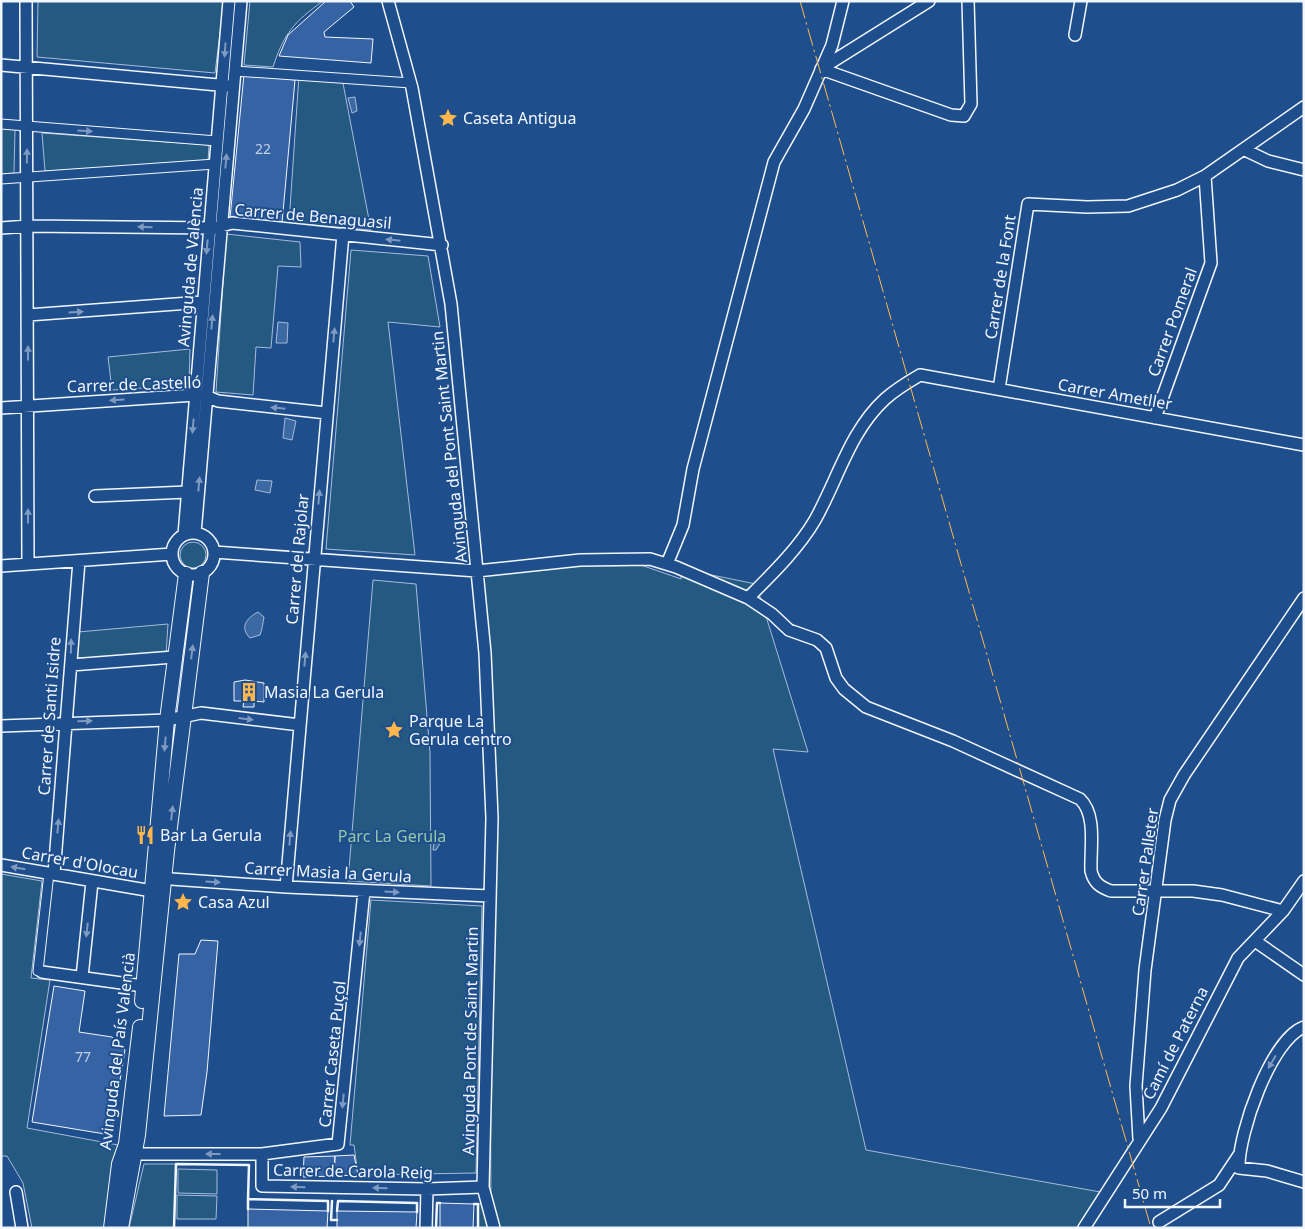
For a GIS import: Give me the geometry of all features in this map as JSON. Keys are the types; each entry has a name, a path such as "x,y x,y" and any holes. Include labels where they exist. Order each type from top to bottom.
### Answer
{"street":[{"path":"26,1 28,564"},
{"name":"Avinguda de València","path":"190,534 228,86 229,1"},
{"name":"Avinguda de València","path":"190,534 187,492 201,395 203,302 215,227 217,141 228,86 235,71 241,1"},
{"name":"Avinguda del Pont Saint Martin","path":"388,1 410,83 442,244 461,390 485,653 492,818 490,896"},
{"path":"667,564 683,525 693,469 774,162 804,109 832,45 844,1"},
{"path":"821,69 928,1"},
{"path":"821,69 951,115 964,116 971,104 968,1"},
{"path":"1075,35 1081,1"},
{"path":"1,65 228,86"},
{"path":"235,71 410,83"},
{"name":"Carrer de la Font","path":"999,389 1028,204 1087,207 1128,206 1177,190 1205,176 1245,150 1304,107"},
{"path":"1,124 217,141"},
{"path":"1245,150 1268,161 1304,170"},
{"path":"1,179 215,164"},
{"name":"Carrer Pomeral","path":"1155,418 1211,262 1205,176"},
{"name":"Carrer de Benaguasil","path":"1,228 28,226 215,227 232,223 442,244"},
{"name":"Carrer del Rajolar","path":"286,887 343,234"},
{"path":"28,315 203,302"},
{"name":"Carrer Ametller","path":"748,598 774,570 814,521 844,457 872,414 886,398 920,375 1304,445"},
{"name":"Carrer de Castelló","path":"1,408 201,395 218,401 327,413"},
{"path":"95,496 187,492"},
{"path":"190,534 206,537 214,552 212,564 202,573 186,574 176,566 172,554 175,543 190,534"},
{"path":"214,552 478,571 621,558 650,559 667,564 748,598 772,614 789,630 816,640 826,648 836,678 854,699 866,706 953,741 1080,798 1087,805 1090,815 1091,871 1093,880 1102,888 1111,891 1193,891 1222,895 1283,911"},
{"path":"1,566 172,554"},
{"name":"Carrer de Santi Isidre","path":"52,874 79,561"},
{"name":"Avinguda del País Valencià","path":"111,1228 119,1164 126,1144 143,986 157,883 184,715 202,573"},
{"name":"Avinguda del País Valencià","path":"122,1228 134,1154 157,883 167,720 186,574"},
{"name":"Carrer Palleter","path":"1139,1139 1136,1086 1146,970 1165,820 1170,800 1184,775 1304,598"},
{"path":"71,665 174,657"},
{"path":"1,726 66,722 167,720 201,713 300,725"},
{"name":"Carrer d'Olocau","path":"1,865 92,882 157,883"},
{"path":"52,874 38,971 143,986"},
{"name":"Camí de Paterna","path":"1084,1228 1139,1139 1161,1108 1238,958 1283,911 1304,881"},
{"path":"82,977 92,882"},
{"name":"Carrer Masia la Gerula","path":"157,883 490,896"},
{"name":"Carrer Caseta Puçol","path":"262,1154 338,1144 364,891"},
{"name":"Avinguda Pont de Saint Martin","path":"490,896 483,1187 494,1228"},
{"path":"1255,941 1304,975"},
{"path":"1304,1027 1296,1030 1270,1062 1251,1110 1239,1155 1239,1168 1267,1171 1304,1182"},
{"path":"114,1199 121,1191 125,1168 134,1154"},
{"name":"Carrer de Carola Reig","path":"134,1154 262,1154 262,1186 427,1189 483,1187"},
{"path":"1159,1222 1219,1185 1239,1155"},
{"path":"426,1228 427,1189"},
{"path":"16,1192 22,1228"}],"green space":[{"path":"38,1 224,1 215,73 37,57"},
{"path":"250,1 323,1 304,15 291,29 281,45 273,67 244,65"},
{"path":"299,75 342,78 371,230 289,223"},
{"path":"1,128 15,129 14,173 1,174"},
{"path":"42,133 209,145 208,161 45,171"},
{"path":"226,234 300,242 301,267 278,266 271,348 256,347 253,395 216,392"},
{"path":"351,250 428,256 440,327 388,322 415,555 326,549"},
{"path":"190,349 189,385 112,390 108,357"},
{"path":"193,542 202,546 206,555 202,564 193,568 184,564 180,555 184,546"},
{"path":"621,558 681,579 682,569 756,584 808,752 773,749 866,1150 1106,1193 1080,1228 491,1228 490,896 477,571"},
{"path":"188,578 196,580 179,703 173,702"},
{"name":"Parc La Gerula","path":"373,580 416,584 430,753 431,886 348,881"},
{"path":"168,624 166,655 77,658 78,632"},
{"path":"1,874 42,881 31,978 50,980 27,1128 118,1145 107,1228 32,1228 23,1183 7,1156 1,1156"},
{"path":"371,900 482,906 476,1173 358,1175 354,1145 350,1145"},
{"path":"144,1164 176,1164 174,1228 129,1228"},
{"path":"178,1169 217,1170 217,1194 178,1193"},
{"path":"177,1195 217,1196 216,1219 177,1219"},
{"path":"478,1204 485,1204 489,1228 478,1228"}],"shaded area":[{"path":"355,97 357,111 352,113 348,98"},
{"path":"278,322 288,323 287,343 276,343"},
{"path":"285,418 296,421 292,440 283,438"},
{"path":"257,480 272,481 270,493 255,490"},
{"path":"258,612 264,617 261,633 250,638 245,630 246,623"},
{"path":"439,832 444,837 436,850 433,850 435,833"}],"building":[{"path":"326,1 350,1 354,7 324,32 325,37 373,39 371,63 279,56 288,35"},
{"path":"244,74 295,80 282,223 230,218"},
{"name":"Masia La Gerula","path":"245,680 264,683 264,702 254,701 254,707 243,707 244,701 234,701 234,682"},
{"path":"201,940 218,941 207,1072 201,1115 164,1116 179,954 195,954"},
{"path":"54,986 85,991 79,1032 112,1037 125,1050 111,1135 32,1122"},
{"path":"354,1155 358,1175 334,1176 335,1156"},
{"path":"335,1156 334,1176 303,1177 304,1157"},
{"path":"440,1203 474,1204 473,1228 440,1228"},
{"path":"248,1209 328,1211 327,1228 248,1228"},
{"path":"337,1211 417,1212 416,1228 337,1228"}],"wall":[{"path":"174,1228 176,1164 249,1165 248,1199"},
{"path":"248,1209 248,1199 328,1201 328,1211"},
{"path":"332,1201 331,1220 337,1220"},
{"path":"337,1211 338,1201 417,1203 417,1212"},
{"path":"436,1228 437,1203 440,1203"},
{"path":"474,1204 478,1204 478,1228"}],"power":[{"path":"800,1 1151,1228"}],"place":[{"name":"Caseta Antigua","path":"448,118"},
{"name":"Masia La Gerula","path":"249,692"},
{"name":"Parque La Gerula centro","path":"394,730"},
{"name":"Bar La Gerula","path":"145,835"},
{"name":"Casa Azul","path":"183,902"}]}
